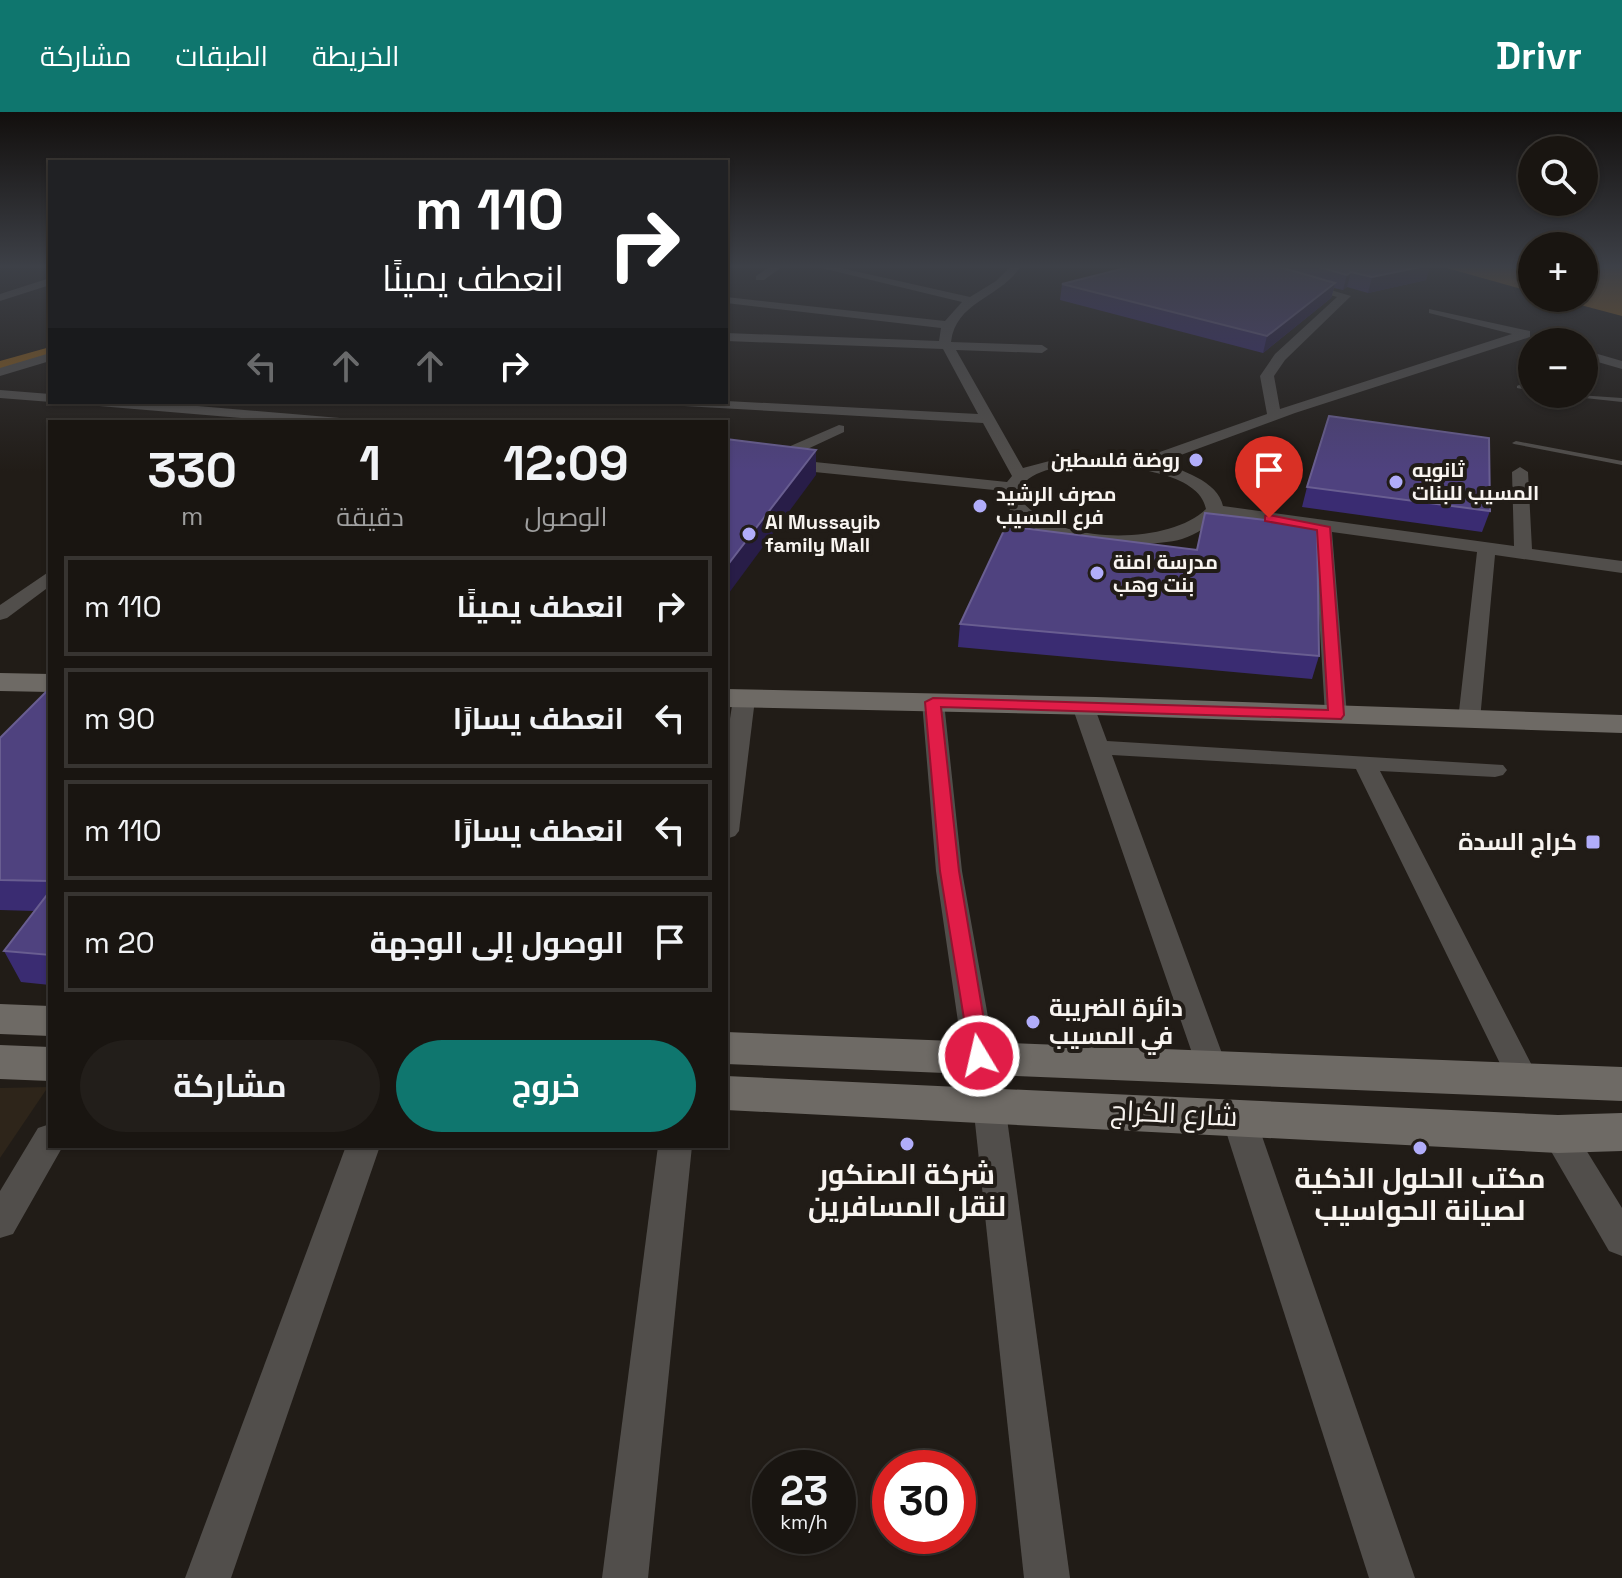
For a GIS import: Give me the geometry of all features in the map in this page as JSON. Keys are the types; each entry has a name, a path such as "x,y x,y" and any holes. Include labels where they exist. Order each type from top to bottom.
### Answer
{"main road":[{"path":"0,682 48,683"},
{"path":"735,698 1622,724"},
{"path":"0,1019 48,1021"},
{"name":"شارع الكراج","path":"728,1048 1622,1084"},
{"path":"0,1062 48,1064"},
{"name":"شارع الكراج","path":"728,1093 1558,1134 1622,1132"}],"street":[{"path":"728,458 1016,482 1033,470 1071,461 1142,464 1166,470 1203,488 1213,499 1215,510 1207,523 1186,533 1155,539 1119,540 1049,526 1025,514 1012,500 1016,482 988,419 948,346 946,334"},
{"path":"1274,415 1267,376 1280,357 1304,334"},
{"path":"1142,464 1274,415 1525,334"},
{"path":"728,337 1042,349"},
{"path":"0,358 48,345"},
{"path":"0,372 48,358"},
{"path":"1598,358 1622,365"},
{"path":"0,394 48,398"},
{"path":"123,404 316,420"},
{"path":"700,404 860,415 988,419"},
{"path":"768,461 839,429"},
{"path":"1520,472 1523,555"},
{"path":"1215,510 1622,567"},
{"path":"1323,527 1336,715"},
{"path":"1469,720 1486,549"},
{"path":"0,614 48,578"},
{"path":"728,801 735,698"},
{"path":"933,702 949,871 979,1056"},
{"path":"1083,706 1211,1067"},
{"path":"1097,747 1495,770"},
{"path":"1364,762 1523,1079"},
{"path":"989,1104 1047,1578"},
{"path":"1238,1116 1392,1578"},
{"path":"1558,1134 1622,1240"},
{"path":"0,1223 48,1141"},
{"path":"208,1578 362,1148"},
{"path":"625,1578 675,1148"}],"lane":[{"path":"1598,397 1622,400"},
{"path":"1516,443 1622,463"}],"shaded area":[{"path":"48,1087 0,1158 0,1088"}],"building":[{"name":"ثانويه المسيب للبنات","path":"1329,416 1489,438 1490,511 1307,487"},
{"path":"728,439 816,450 728,564"},
{"path":"1205,513 1317,526 1319,656 960,624 1006,526 1197,550"},
{"path":"48,690 48,881 0,880 0,738"},
{"path":"48,894 48,955 4,951"}],"waterway":[{"path":"0,366 48,353"}],"place":[{"name":"روضة فلسطين","path":"1196,460"},
{"name":"ثانويه المسيب للبنات","path":"1396,482"},
{"name":"مصرف الرشيد فرع المسيب","path":"980,506"},
{"name":"Al Mussayib family Mall","path":"749,534"},
{"name":"مدرسة امنة بنت وهب","path":"1097,573"},
{"name":"كراج السدة","path":"1593,842"},
{"name":"دائرة الضريبة في المسيب","path":"1033,1022"},
{"name":"شركة الصنكور لنقل المسافرين","path":"907,1144"},
{"name":"مكتب الحلول الذكية لصيانة الحواسيب","path":"1420,1148"}],"route":[{"path":"979,1056 949,871 933,702 1336,715 1323,527 1269,518"}]}
